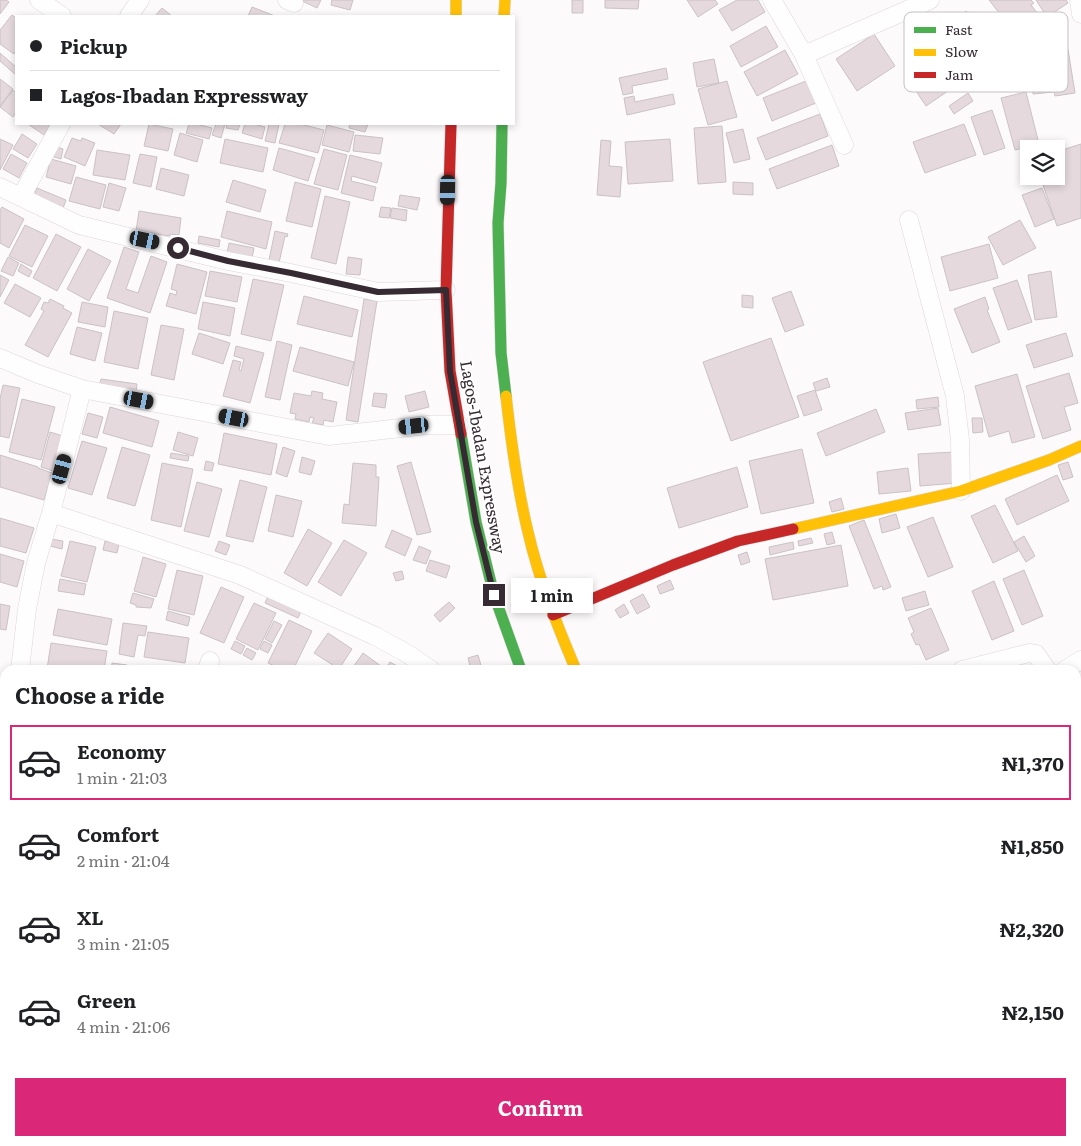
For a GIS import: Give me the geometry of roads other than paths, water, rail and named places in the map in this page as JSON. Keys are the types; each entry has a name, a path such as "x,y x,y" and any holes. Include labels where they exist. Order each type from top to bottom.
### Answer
{"main road":[{"path":"456,0 456,15"},
{"path":"504,15 505,0"},
{"name":"Lagos-Ibadan Expressway","path":"451,125 446,290 450,371 476,522 494,595 519,665"},
{"name":"Lagos-Ibadan Expressway","path":"502,125 498,223 501,353 511,443 528,533 554,615 574,665"},
{"path":"554,615 673,565 738,541 961,491 1049,460 1081,446"}],"street":[{"path":"39,0 61,15"},
{"path":"130,15 140,0"},
{"path":"772,0 804,55 844,145"},
{"path":"804,55 930,0"},
{"path":"21,197 60,125"},
{"path":"0,187 79,226 228,261 378,292 446,290"},
{"path":"909,220 955,396 960,440 961,491"},
{"path":"0,358 38,374 82,388 329,436 428,425 459,425"},
{"path":"21,665 28,600 36,563 51,513 82,388"},
{"path":"51,513 240,575 375,636 424,665"},
{"path":"982,665 1029,653 1036,654 1044,665"}]}
